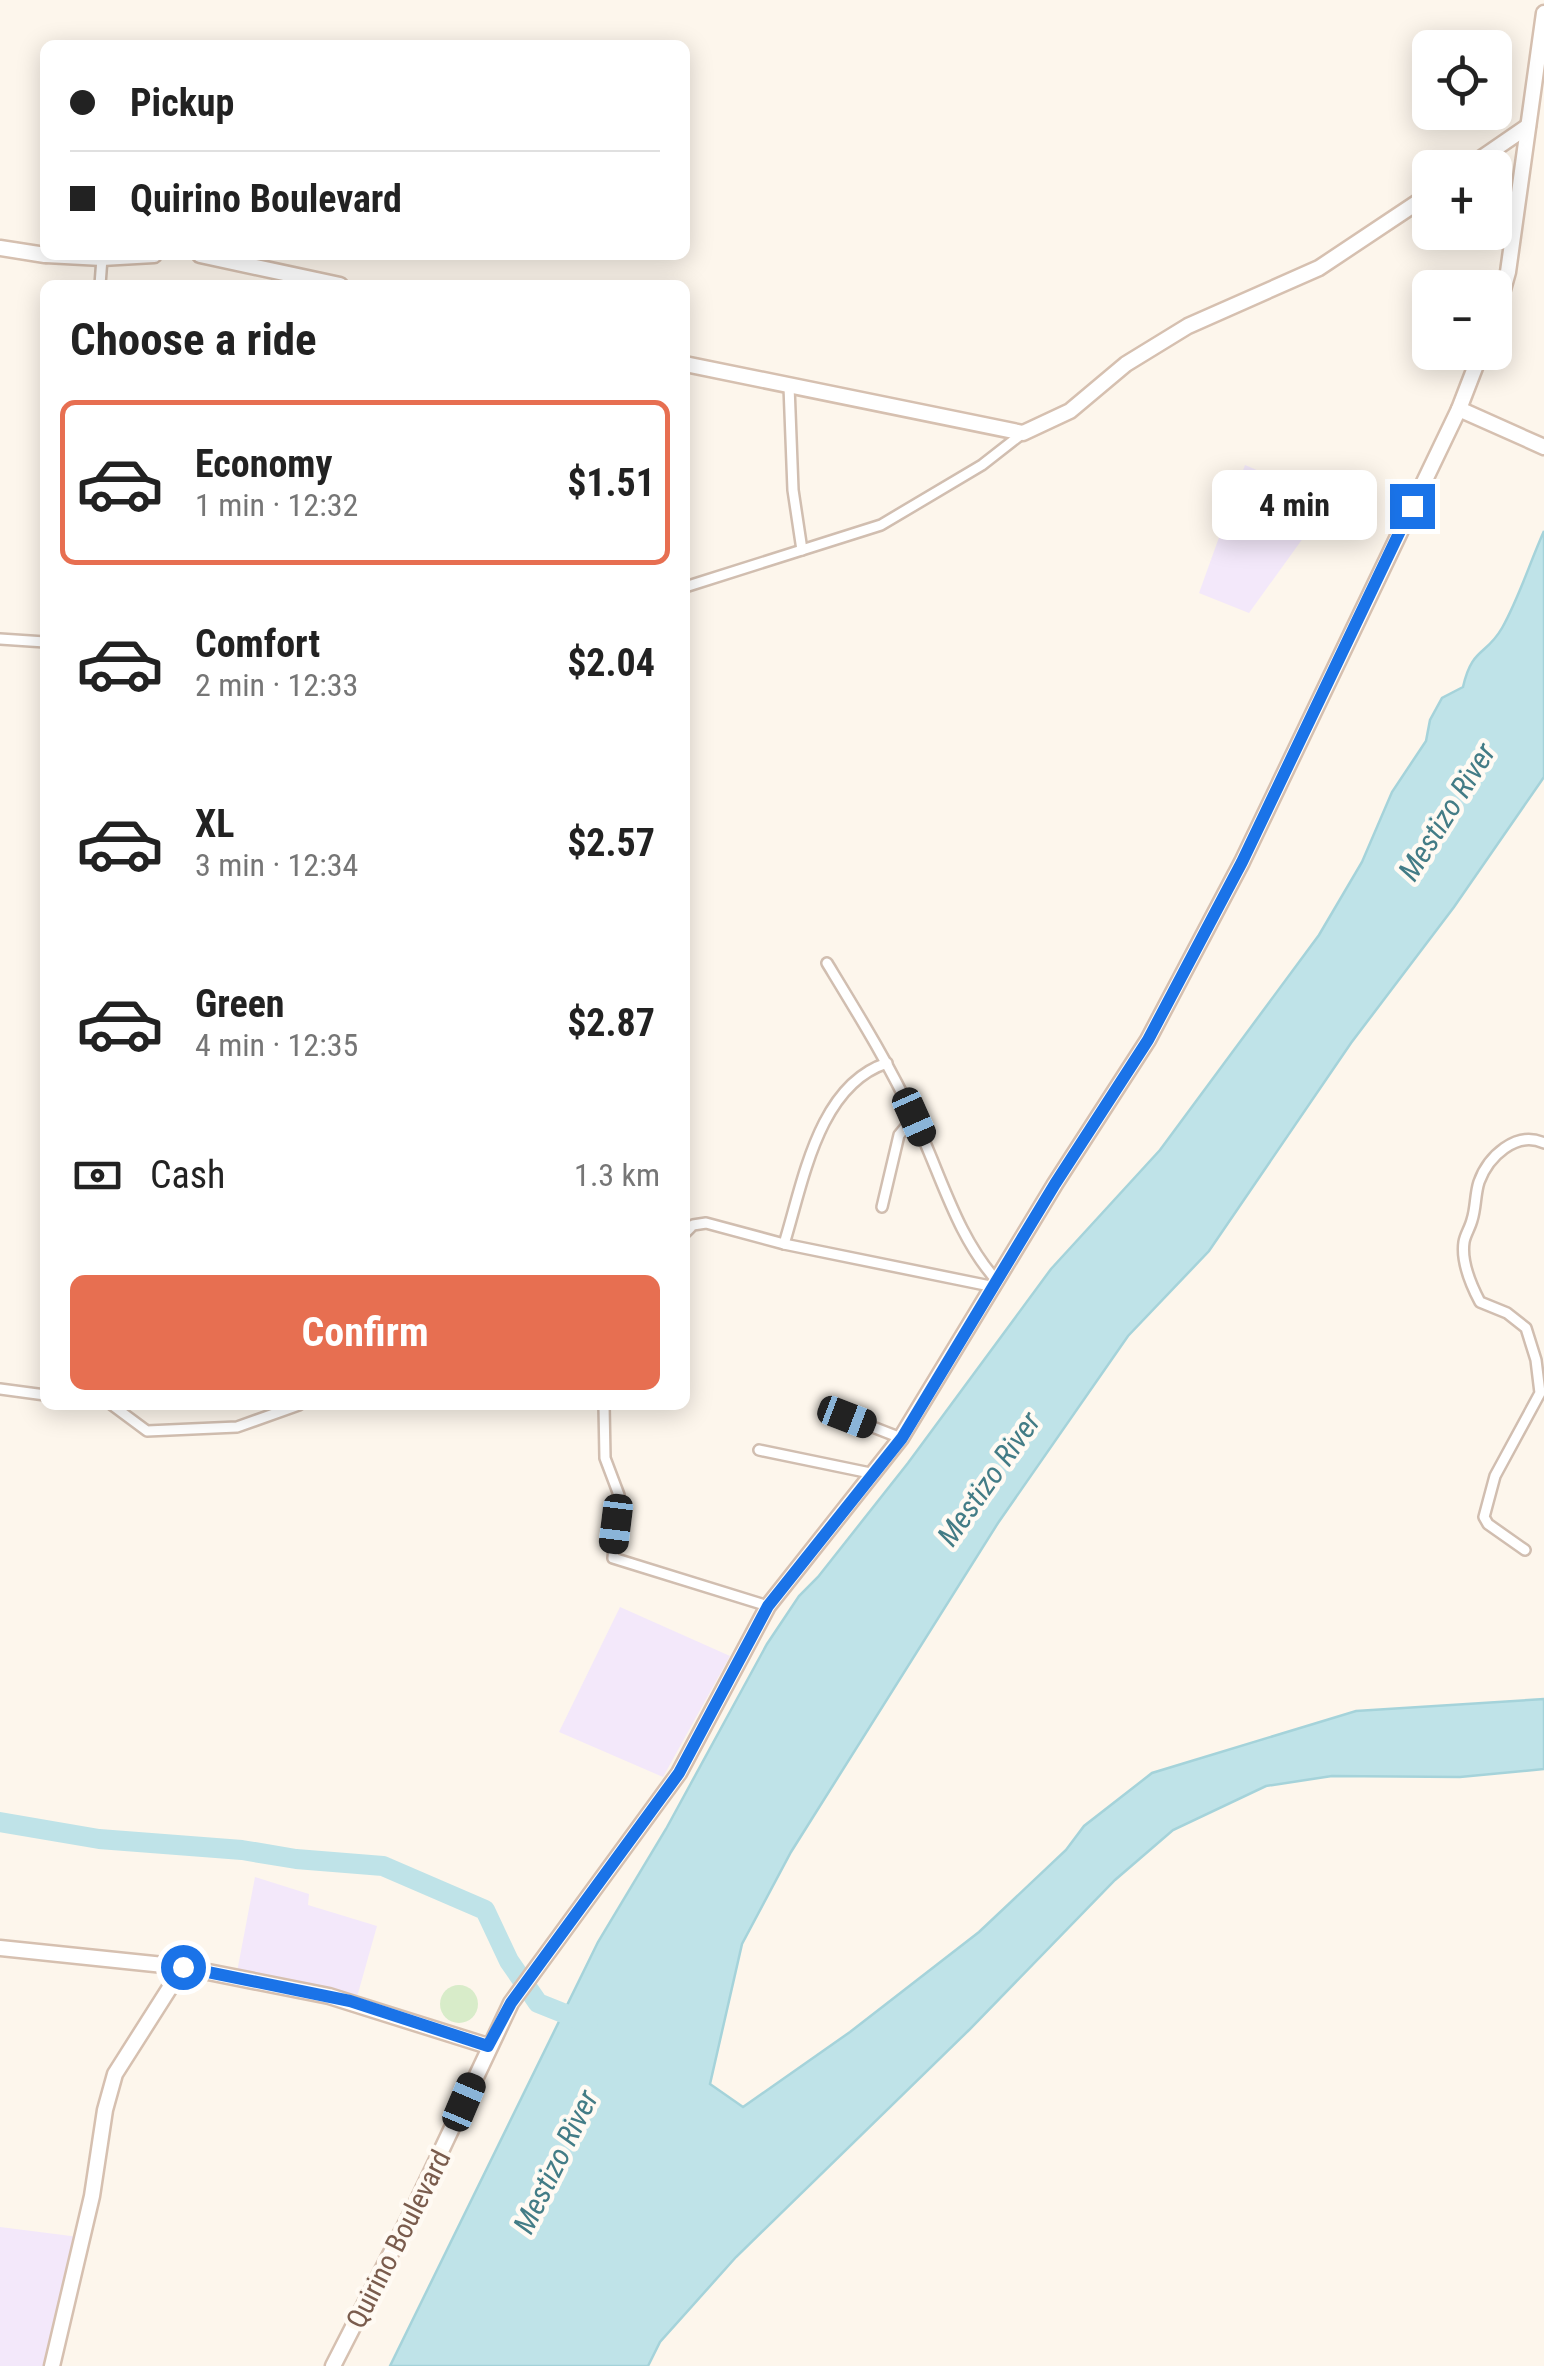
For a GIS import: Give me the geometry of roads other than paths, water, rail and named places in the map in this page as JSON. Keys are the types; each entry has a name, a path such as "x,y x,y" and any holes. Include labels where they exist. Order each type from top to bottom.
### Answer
{"street":[{"path":"1508,270 1544,16"},
{"path":"1493,150 1528,126"},
{"path":"690,585 882,525 908,512 982,465 1023,432 1070,410 1126,364 1188,326 1319,268 1412,206"},
{"path":"0,248 40,254"},
{"path":"223,260 317,280"},
{"path":"690,365 1023,432"},
{"name":"Quirino Boulevard","path":"333,2366 416,2204 511,2003 679,1773 768,1606 902,1438 1055,1184 1148,1040 1188,969 1459,409 1474,370"},
{"path":"789,386 792,474 802,550"},
{"path":"1459,409 1544,447"},
{"path":"0,640 40,642"},
{"path":"827,963 914,1117 968,1243 997,1284"},
{"path":"784,1244 830,1110 854,1081 872,1068 887,1064"},
{"path":"882,1206 899,1135 914,1117"},
{"path":"1525,1550 1488,1524 1484,1516 1496,1476 1540,1393 1536,1360 1526,1328 1518,1320 1480,1302 1465,1264 1464,1243 1486,1168 1500,1151 1519,1140 1544,1143"},
{"path":"690,1228 706,1222 784,1244 997,1284"},
{"path":"0,1390 40,1394"},
{"path":"119,1410 147,1430 237,1426 284,1410"},
{"path":"604,1410 604,1458 619,1495 613,1558 768,1606"},
{"path":"847,1417 902,1438"},
{"path":"759,1450 875,1474"},
{"path":"0,1948 183,1967 350,2001 488,2046"},
{"path":"52,2366 92,2196 105,2110 115,2074 183,1967"}],"water":[{"name":"Mestizo River","path":"1544,531 1544,777 1454,907 1351,1043 1209,1251 1128,1336 998,1523 791,1852 742,1944 710,2084 743,2107 850,2032 979,1932 1066,1850 1084,1826 1152,1773 1356,1711 1544,1699 1544,1769 1460,1777 1332,1776 1266,1786 1173,1830 1115,1880 969,2030 736,2257 660,2342 648,2366 390,2366 598,1942 666,1829 767,1644 799,1596 908,1463 1051,1269 1160,1150 1319,935 1362,862 1392,792 1426,741 1430,720 1442,698 1463,687 1475,658 1502,628"}],"waterway":[{"path":"0,1822 99,1839 383,1866 485,1910 509,1961 538,2003 588,2023"}]}
